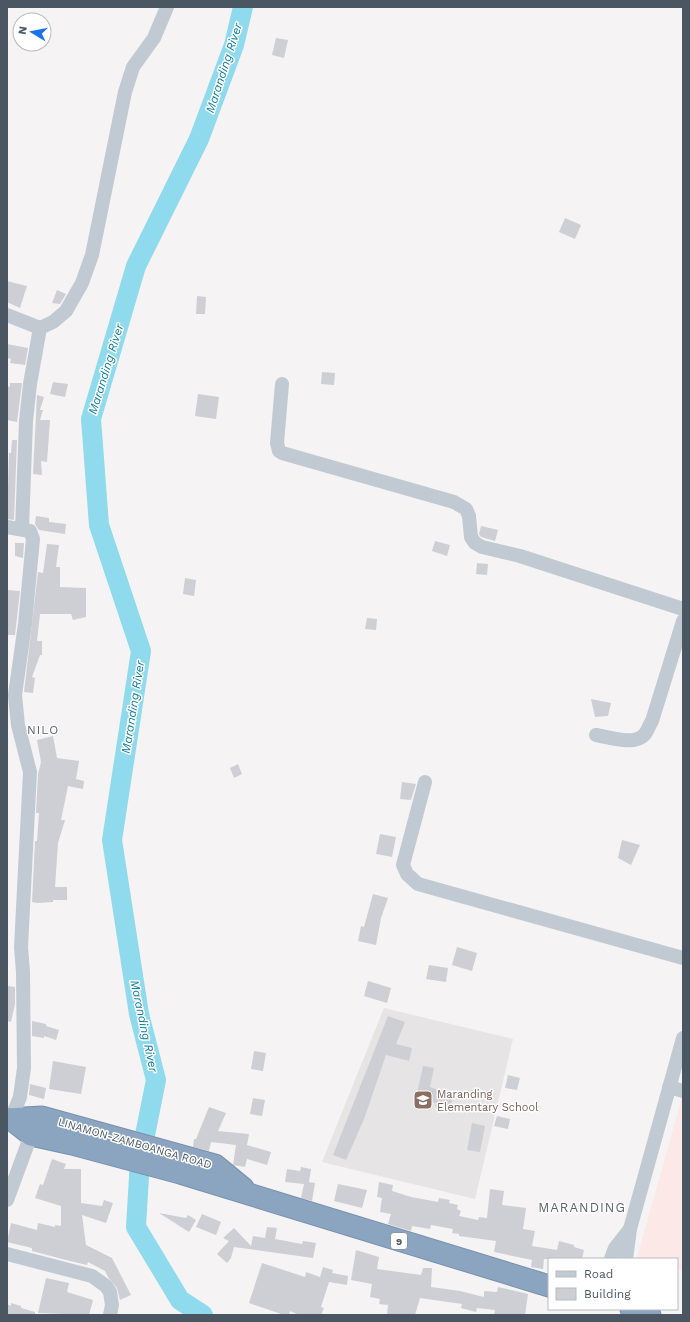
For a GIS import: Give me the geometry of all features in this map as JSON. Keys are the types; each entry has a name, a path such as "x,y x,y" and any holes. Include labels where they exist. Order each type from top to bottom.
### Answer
{"highway":[{"name":"LINAMON-ZAMBOANGA ROAD","path":"9,1119 42,1117 75,1135 183,1165 250,1194 548,1286"},
{"name":"LINAMON-ZAMBOANGA ROAD","path":"9,1119 31,1135 75,1135"},
{"path":"634,1310 650,1315"}],"street":[{"path":"7,314 40,328 53,322 66,311 82,283 92,255 125,92 133,68 154,38 167,7"},
{"path":"22,529 26,421 30,384 40,328"},
{"path":"282,384 277,443 279,451 282,453 454,502 466,509 469,516 472,537 475,543 482,547 520,556 683,609"},
{"path":"7,527 30,531 33,540 25,624 11,695 13,724 30,772 21,947 24,972 24,1068 20,1097 9,1119"},
{"path":"596,735 631,741 638,739 645,734 652,721 683,621"},
{"path":"425,782 403,865 407,874 418,884 683,958"},
{"path":"626,1258 630,1230 683,1038"},
{"path":"669,1087 683,1091"},
{"path":"7,1200 31,1135"},
{"path":"611,1258 615,1248 630,1230"},
{"path":"7,1254 92,1276 106,1286 110,1292 112,1305 110,1315"}],"shaded area":[{"name":"Maranding Elementary School","path":"384,1008 513,1039 475,1199 322,1162"},
{"path":"682,1098 683,1271 678,1269 678,1258 637,1258"}],"building":[{"path":"276,38 288,40 284,58 272,55"},
{"path":"565,218 581,225 575,239 559,232"},
{"path":"7,281 27,286 20,308 7,302"},
{"path":"57,290 66,294 60,304 52,303"},
{"path":"197,296 206,297 205,314 196,314"},
{"path":"7,344 28,348 25,365 10,363 11,359 7,358"},
{"path":"322,372 335,373 334,385 321,384"},
{"path":"53,382 68,384 65,397 50,394"},
{"path":"10,383 22,383 17,422 7,420 7,386 10,387"},
{"path":"198,394 219,397 216,419 195,416"},
{"path":"37,395 44,397 40,410 43,410 40,420 50,420 47,462 41,461 42,475 33,474"},
{"path":"12,440 17,440 14,520 7,519 9,453 11,453"},
{"path":"36,516 49,518 49,522 66,524 65,534 39,530 35,524"},
{"path":"481,526 498,530 495,541 481,537 479,534"},
{"path":"435,541 450,545 447,556 432,551"},
{"path":"15,543 24,543 23,558 15,556"},
{"path":"47,544 59,545 56,567 60,567 60,587 86,588 86,617 73,620 71,614 40,614 37,641 42,641 42,655 40,655 32,677 35,678 33,693 24,692 38,572 43,573"},
{"path":"477,563 488,564 487,575 476,574"},
{"path":"185,578 196,580 194,596 183,594"},
{"path":"7,590 20,591 15,635 7,635"},
{"path":"367,618 377,619 376,630 365,629"},
{"path":"591,699 611,703 608,716 595,717"},
{"path":"53,736 57,758 79,761 76,779 84,781 83,789 68,786 61,820 65,820 58,843 55,887 67,887 67,900 53,900 53,902 37,903 32,902 35,841 37,841 39,813 36,813 38,774 41,762 37,740"},
{"path":"238,764 242,774 234,778 230,768"},
{"path":"402,782 416,784 411,800 400,799"},
{"path":"380,834 396,837 392,857 376,854"},
{"path":"622,840 640,845 631,865 618,858"},
{"path":"373,894 388,898 381,918 376,945 358,941 361,926 364,927"},
{"path":"457,947 477,953 472,971 452,965"},
{"path":"429,965 448,968 446,982 426,979"},
{"path":"368,981 391,988 387,1003 364,996"},
{"path":"7,986 15,987 15,1004 11,1022 7,1021"},
{"path":"388,1016 405,1022 396,1044 412,1048 409,1061 386,1055 364,1119 346,1160 333,1155"},
{"path":"32,1021 46,1024 46,1026 59,1030 56,1040 44,1036 44,1038 32,1036"},
{"path":"254,1051 266,1053 263,1071 251,1069"},
{"path":"53,1061 86,1067 81,1094 49,1089"},
{"path":"423,1066 434,1068 430,1087 454,1095 449,1111 435,1106 436,1103 416,1098"},
{"path":"508,1075 520,1078 517,1090 505,1088"},
{"path":"30,1084 46,1088 44,1099 29,1095"},
{"path":"253,1098 265,1100 262,1116 250,1114"},
{"path":"209,1107 226,1113 218,1131 249,1134 247,1145 271,1152 267,1165 247,1159 245,1167 233,1165 236,1145 211,1142 209,1151 193,1147 194,1139 196,1139"},
{"path":"497,1116 510,1119 508,1129 494,1126"},
{"path":"472,1123 485,1126 480,1152 467,1150"},
{"path":"52,1159 66,1164 64,1169 81,1169 81,1203 102,1206 104,1200 113,1203 106,1223 82,1215 86,1245 112,1258 131,1295 120,1300 117,1288 105,1271 88,1262 87,1265 66,1260 32,1251 32,1248 7,1242 11,1223 37,1230 38,1223 55,1227 55,1225 61,1226 61,1206 35,1198 40,1184 43,1185"},
{"path":"301,1167 311,1169 309,1182 315,1183 312,1201 301,1198 304,1184 285,1182 287,1169 300,1171"},
{"path":"379,1182 393,1185 392,1191 411,1197 438,1202 439,1198 450,1200 449,1203 458,1205 457,1209 461,1211 459,1216 478,1220 479,1217 487,1218 490,1189 504,1191 502,1205 526,1208 523,1229 535,1231 532,1246 557,1250 559,1241 574,1245 574,1247 584,1250 582,1258 548,1258 544,1259 543,1269 531,1267 532,1260 494,1252 496,1241 459,1236 459,1234 452,1233 453,1229 431,1225 430,1229 412,1226 411,1231 388,1224 391,1214 380,1212 382,1198 377,1197"},
{"path":"338,1184 367,1190 362,1208 334,1201"},
{"path":"159,1213 186,1218 188,1215 196,1220 189,1232"},
{"path":"202,1214 221,1222 216,1235 196,1227"},
{"path":"267,1227 277,1228 275,1239 302,1244 303,1241 316,1243 313,1258 234,1247 231,1258 227,1263 217,1254 229,1241 223,1238 234,1228 251,1246 253,1236 265,1238"},
{"path":"356,1250 379,1257 377,1269 421,1275 423,1268 432,1268 431,1287 460,1291 484,1297 484,1291 497,1292 498,1287 528,1294 525,1315 494,1315 495,1310 477,1308 476,1312 461,1308 462,1304 420,1298 415,1315 387,1315 388,1305 379,1304 380,1299 370,1297 372,1284 351,1280"},
{"path":"262,1263 305,1277 306,1272 320,1277 323,1267 333,1270 332,1273 348,1276 347,1285 329,1282 321,1307 324,1308 321,1315 299,1315 290,1311 289,1315 284,1315 249,1303"},
{"path":"46,1278 69,1283 67,1292 93,1300 89,1315 38,1313"},
{"path":"11,1303 35,1312 35,1315 7,1315 7,1304 11,1306"}],"waterway":[{"name":"Maranding River","path":"203,1315 180,1300 136,1227 140,1160 156,1080 139,1014 112,840 141,651 99,525 91,419 136,266 199,139 234,45 243,7"}],"place":[{"name":"Maranding Elementary School","path":"423,1100"}],"district":[{"name":"NILO","path":"43,730"},
{"name":"MARANDING","path":"582,1207"}]}
